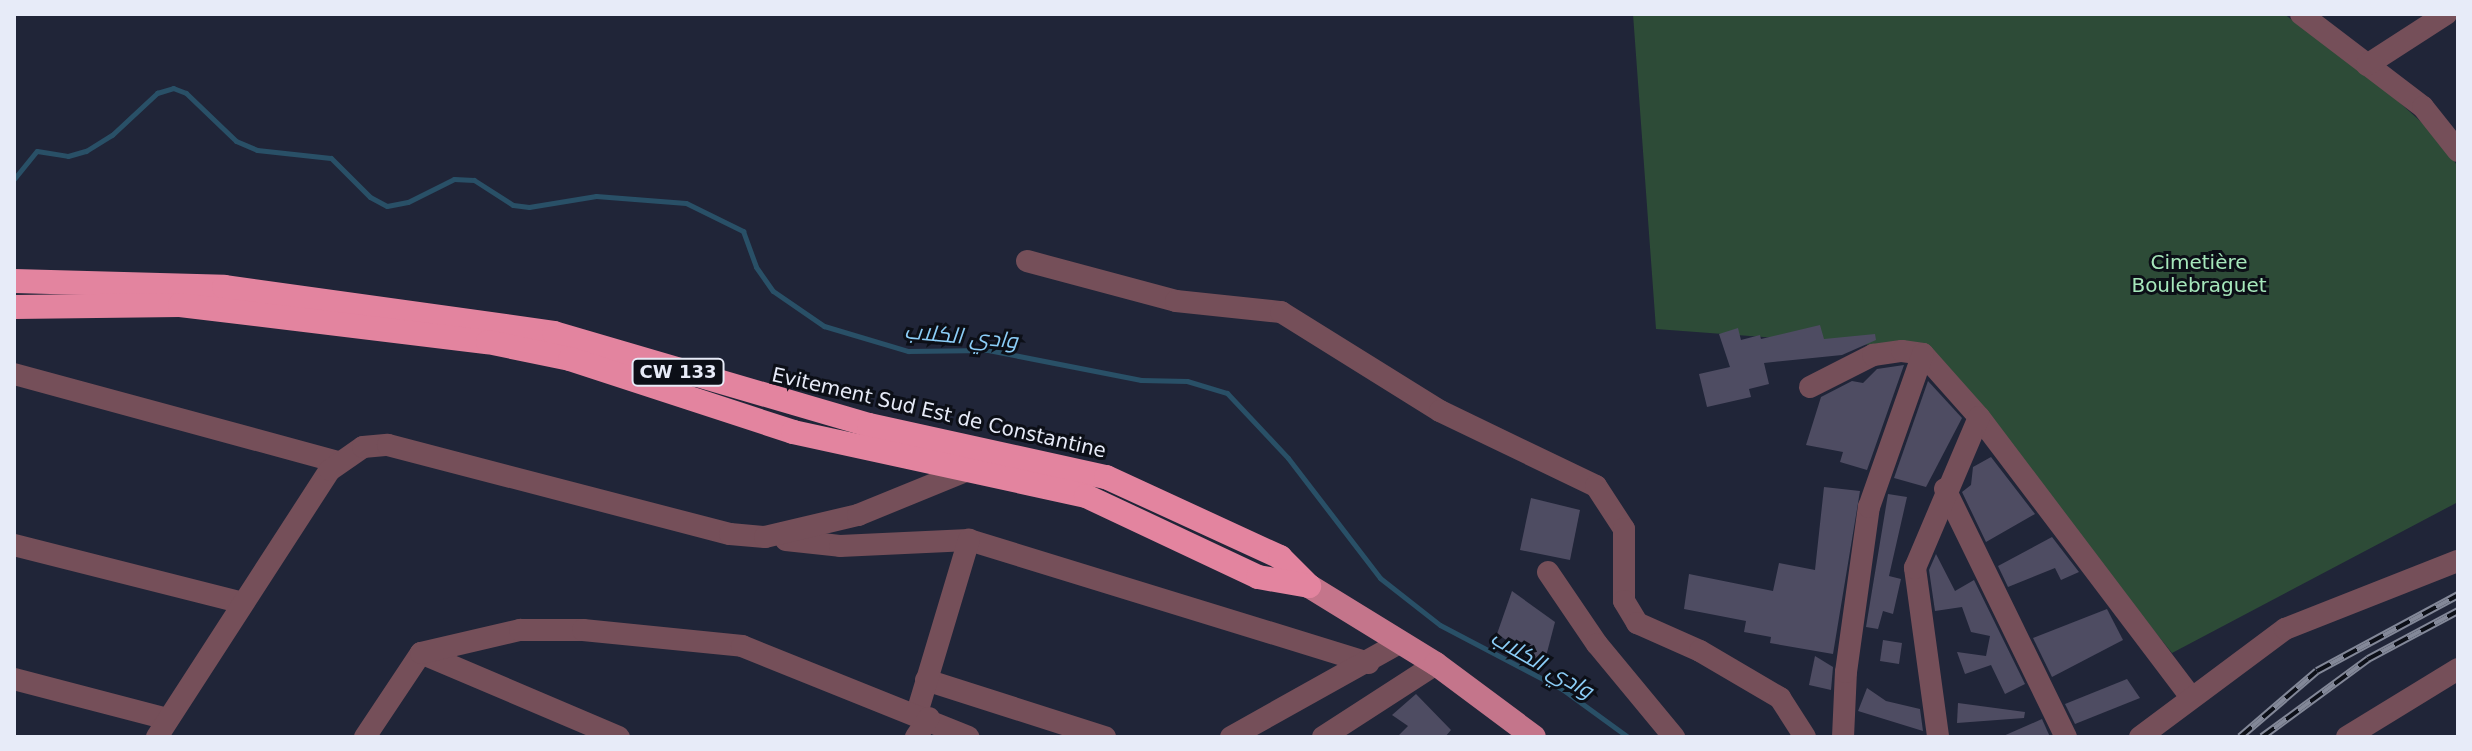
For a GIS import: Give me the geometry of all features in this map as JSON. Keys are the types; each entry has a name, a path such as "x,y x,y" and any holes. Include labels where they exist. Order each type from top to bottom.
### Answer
{"highway":[{"name":"Evitement Sud Est de Constantine","path":"14,281 224,287 554,333 980,458"},
{"name":"Evitement Sud Est de Constantine","path":"14,307 180,305 488,342 570,359 793,432 980,458 1066,465 1143,492 1280,557 1309,586"}],"main road":[{"name":"Evitement Sud Est de Constantine","path":"1309,586 1436,664 1534,737"}],"street":[{"path":"2301,14 2423,107 2458,151"},
{"path":"2367,65 2446,14"},
{"path":"1027,261 1189,303 1281,312 1440,411 1596,486 1624,529 1628,544 1624,601 1637,623 1700,651 1780,698 1805,737"},
{"path":"1810,387 1873,355 1902,351 1923,354 1979,417 2191,697"},
{"path":"1843,737 1846,672 1869,507 1923,354"},
{"path":"14,374 339,462"},
{"path":"1938,736 1915,579 1945,489 1979,417"},
{"path":"14,679 162,728 339,462 363,447 388,445 730,534 840,546 969,540 1369,663"},
{"path":"765,537 858,515 980,458"},
{"path":"1945,489 2066,737"},
{"path":"916,737 923,715 926,680 969,540"},
{"path":"14,545 243,603"},
{"path":"2140,737 2285,629 2458,561"},
{"path":"1548,572 1597,644 1674,737"},
{"path":"365,737 421,653 520,630 583,630 742,646 923,715 968,737"},
{"path":"1231,737 1369,663 1399,643"},
{"path":"421,653 619,737"},
{"path":"1323,737 1436,664"},
{"path":"2347,737 2458,669"},
{"path":"926,680 1105,737"}],"green space":[{"name":"Cimetière Boulebraguet","path":"1633,14 2284,14 2377,82 2441,140 2458,167 2458,502 2172,653 1927,349 1656,329"}],"building":[{"path":"1820,325 1824,339 1875,334 1876,340 1842,355 1764,363 1769,384 1749,389 1751,397 1707,407 1699,374 1730,367 1719,334 1738,328 1741,340 1760,335 1761,339"},
{"path":"1904,365 1867,470 1840,462 1843,452 1806,445 1821,397 1852,381 1863,383 1877,369"},
{"path":"1928,381 1962,418 1926,487 1894,478"},
{"path":"1991,457 2035,514 1986,542 1962,492 1971,485 1973,467"},
{"path":"1824,487 1860,491 1833,654 1770,643 1771,637 1744,632 1746,621 1684,609 1689,574 1773,591 1779,563 1815,570"},
{"path":"1888,494 1907,497 1889,576 1901,579 1893,614 1883,611 1878,629 1866,627"},
{"path":"1531,498 1580,510 1570,560 1520,550"},
{"path":"2052,537 2079,572 2061,580 2055,568 2008,587 1998,566"},
{"path":"1936,554 1955,591 1974,580 2025,684 2005,694 1991,665 1965,674 1957,652 1986,656 1990,636 1971,632 1962,607 1935,611 1929,570"},
{"path":"1512,591 1555,622 1544,664 1497,634"},
{"path":"2107,609 2123,640 2052,677 2033,638"},
{"path":"1883,640 1902,643 1899,664 1880,661"},
{"path":"1815,656 1833,667 1831,690 1809,685"},
{"path":"2127,679 2140,698 2075,724 2065,704"},
{"path":"1867,688 1886,701 1920,709 1923,731 1858,711"},
{"path":"1416,694 1451,730 1445,737 1397,737 1408,726 1392,715"},
{"path":"1958,703 2025,712 2024,718 1957,723"},
{"path":"2042,719 2050,737 2001,737"}],"waterway":[{"name":"وادي الكلاب","path":"14,179 37,151 68,156 86,151 112,135 157,93 173,88 186,93 236,141 257,150 331,158 370,197 387,206 408,202 454,179 474,180 513,205 529,207 596,196 686,203 743,231 756,267 773,291 824,326 908,351 988,350 1141,380 1187,381 1227,393 1288,458 1380,578 1440,625 1562,689 1628,737"}],"railway":[{"path":"2240,737 2317,671 2458,595"},
{"path":"2262,737 2368,659 2458,611"}]}
